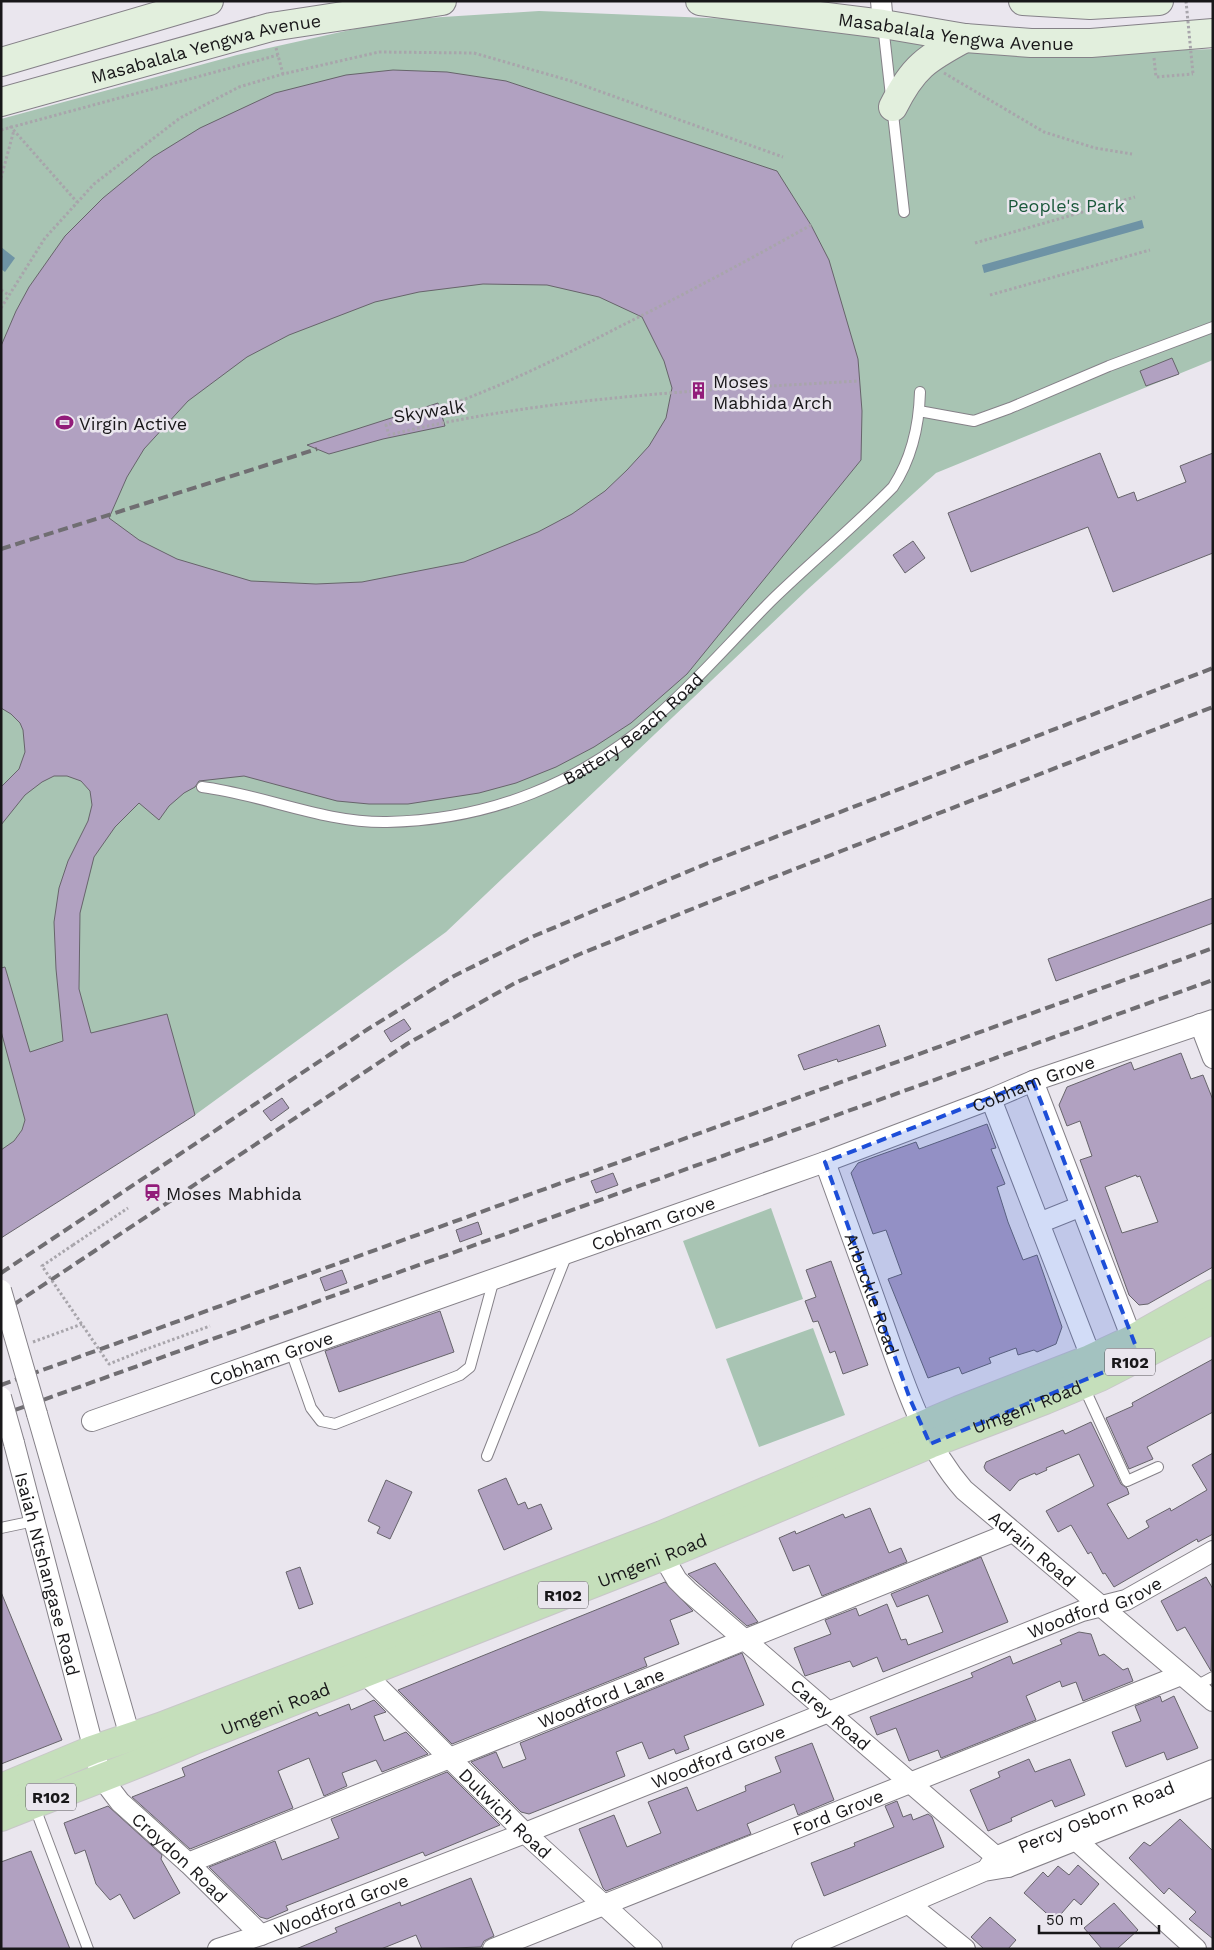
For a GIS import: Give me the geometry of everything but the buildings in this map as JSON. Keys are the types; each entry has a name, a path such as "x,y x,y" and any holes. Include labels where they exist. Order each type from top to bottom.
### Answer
{"main road":[{"path":"1,62 209,1"},
{"name":"Masabalala Yengwa Avenue","path":"4,112 271,27 442,1"},
{"name":"Masabalala Yengwa Avenue","path":"700,1 882,13 964,38 1030,43 1091,43 1213,33"},
{"name":"Masabalala Yengwa Avenue","path":"1023,1 1090,5 1159,1"},
{"path":"893,107 903,86 925,60 964,38"},
{"name":"Umgeni Road","path":"1136,1349 1213,1294"},
{"name":"Umgeni Road","path":"1,1788 92,1750 168,1724 1091,1373 1136,1349 1213,1319"},
{"name":"Umgeni Road","path":"1,1817 101,1777 140,1765 194,1740 663,1556 926,1435"}],"street":[{"path":"1206,1022 1213,1058"},
{"name":"Cobham Grove","path":"92,1422 825,1162 991,1100 1033,1081 1206,1022"},
{"path":"1033,1081 1079,1207 1136,1349"},
{"path":"991,1100 1039,1223 1091,1373"},
{"name":"Arbuckle Road","path":"825,1162 910,1399 926,1435"},
{"path":"1039,1223 1079,1207"},
{"path":"1,1290 127,1726"},
{"name":"Isaiah Ntshangase Road","path":"1,1397 92,1750 101,1777"},
{"name":"Adrain Road","path":"926,1435 945,1468 964,1490 1103,1606 1197,1679 1213,1701"},
{"name":"Woodford Lane","path":"188,1863 1014,1532"},
{"name":"Woodford Grove","path":"218,1949 260,1935 525,1833 1082,1611 1126,1600 1213,1551"},
{"name":"Carey Road","path":"663,1556 676,1580 909,1783 1003,1862"},
{"name":"Dulwich Road","path":"364,1673 525,1833 652,1949"},
{"name":"Ford Grove","path":"493,1949 909,1783 1197,1679"},
{"name":"Percy Osborn Road","path":"803,1949 1213,1770"},
{"name":"Croydon Road","path":"101,1777 120,1802 188,1863 260,1935"},
{"name":"Percy Osborn Road","path":"1003,1862 1076,1840 1213,1786"},
{"path":"1076,1840 1196,1949"},
{"path":"909,1904 965,1949"}],"lane":[{"path":"882,13 904,212"},
{"path":"919,411 974,421 1010,408 1109,366 1213,327"},
{"name":"Battery Beach Road","path":"202,787 233,791 310,813 357,821 387,822 477,812 551,787 617,748 658,716 693,683 769,603 893,487 905,469 914,442 920,392"},
{"path":"487,1456 567,1253"},
{"path":"291,1351 311,1408 321,1421 335,1424 460,1375 470,1367 494,1279"},
{"path":"1091,1373 1127,1481 1158,1467"},
{"path":"1,1528 34,1521"},
{"path":"34,1804 88,1949"}],"path":[{"path":"1156,77 1193,74 1186,1"},
{"path":"1,308 45,238 94,184 180,118 238,87 282,74 379,52 474,53 572,81 783,157"},
{"path":"1,130 278,54"},
{"path":"925,60 1044,132 1095,148 1132,154"},
{"path":"4,112 11,127 78,202"},
{"path":"1,178 3,162 14,130"},
{"path":"975,243 1135,197"},
{"name":"Skywalk","path":"811,225 742,264 573,351 514,379 386,425 389,435 484,415 590,399 726,388 859,382"},
{"path":"990,295 1150,250"},
{"path":"1,290 9,295"},
{"path":"128,1208 42,1266 109,1364 210,1326"},
{"path":"18,1348 82,1324"}],"highlighted area":[{"path":"1033,1081 1140,1357 930,1444 910,1399 825,1162"}],"green space":[{"name":"People's Park","path":"539,11 757,20 982,52 1213,49 1213,360 936,473 807,590 446,932 195,1115 1,1237 1,119 237,55 395,20"},
{"path":"771,1208 803,1299 716,1329 683,1241"},
{"path":"813,1328 845,1415 759,1447 726,1359"}],"water":[{"path":"1142,220 1144,228 984,273 982,265"},
{"path":"1,247 15,258 5,272 1,269"}],"railway":[{"path":"1,549 317,449"},
{"path":"1,1273 368,1029 454,976 534,936 708,863 1213,668"},
{"path":"1,1313 407,1044 515,983 580,954 707,903 1213,707"},
{"path":"1,1385 1213,948"},
{"path":"1,1415 1213,980"}],"place":[{"name":"Moses Mabhida Arch","path":"699,391"},
{"name":"Virgin Active","path":"65,423"},
{"name":"Moses Mabhida","path":"152,1193"}]}
